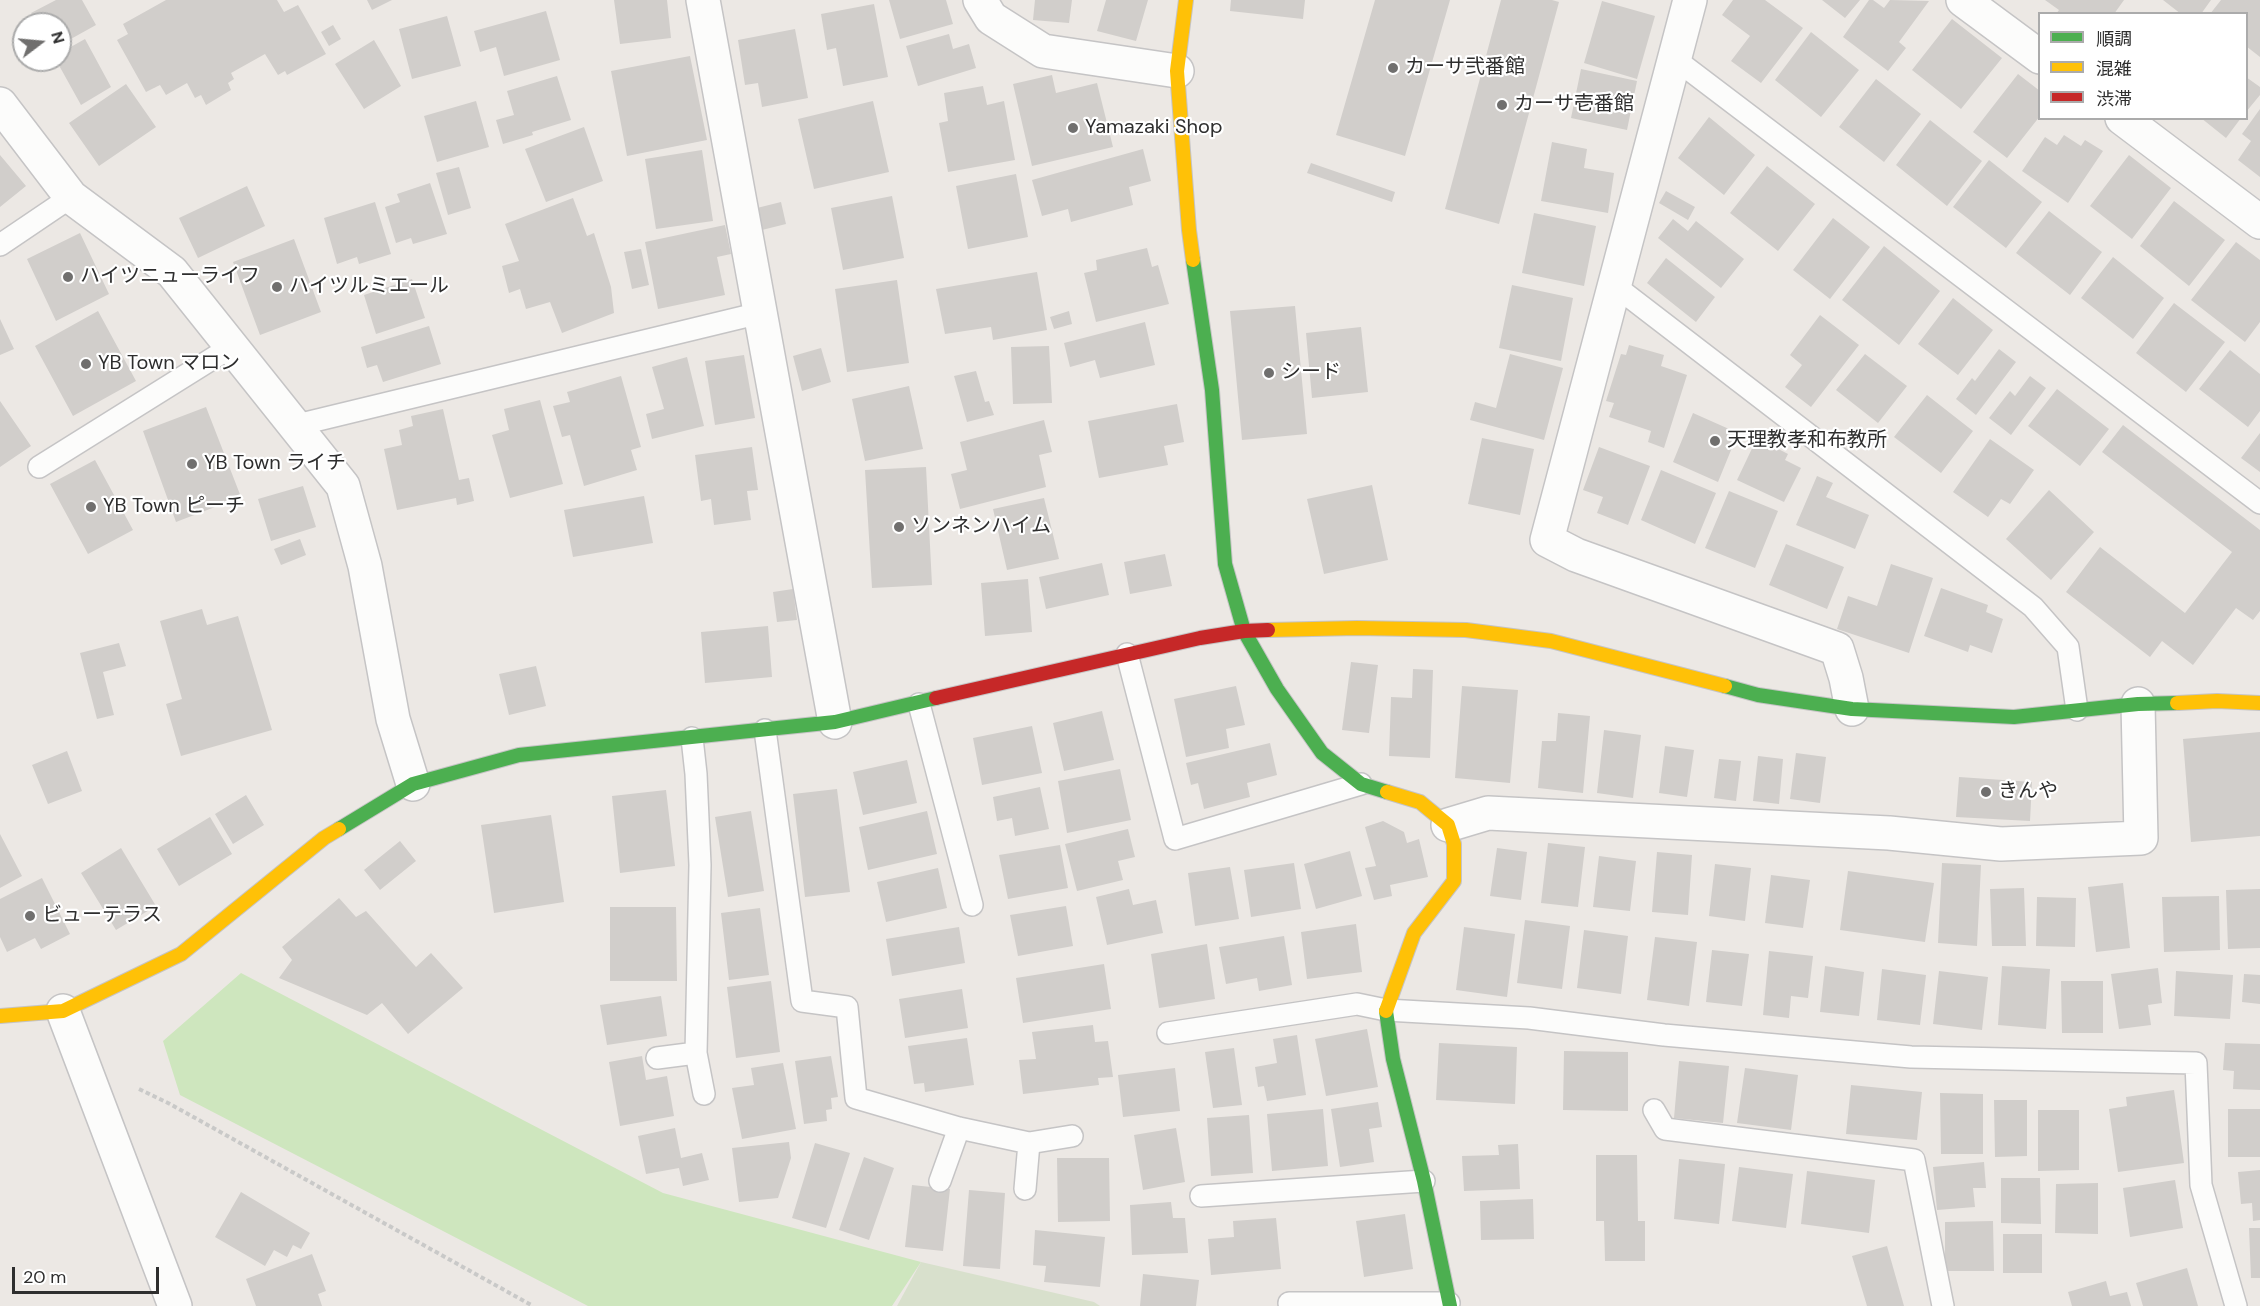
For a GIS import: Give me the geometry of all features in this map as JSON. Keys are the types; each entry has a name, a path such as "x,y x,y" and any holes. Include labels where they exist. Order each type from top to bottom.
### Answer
{"street":[{"path":"703,0 835,722"},
{"path":"980,0 991,18 1043,51 1177,71"},
{"path":"1186,0 1177,71 1189,230 1212,390 1225,564 1244,632 1277,689 1322,753 1361,784 1420,802 1448,825 1454,844 1454,881 1414,933 1386,1010 1393,1059 1425,1181 1449,1304"},
{"path":"1690,0 1547,540 1576,555 1837,649 1852,709"},
{"path":"1963,0 2038,56"},
{"path":"0,104 71,197 172,272 342,486 365,566 393,719 413,784"},
{"path":"2125,120 2260,222"},
{"path":"0,1016 63,1011 181,954 324,838 413,784 519,755 835,722 1200,638 1244,632 1357,628 1467,630 1551,641 1758,695 1852,709 2014,717 2138,704 2217,701 2260,703"},
{"path":"1448,825 1488,813 1889,834 2001,844 2140,838 2138,704"},
{"path":"63,1011 175,1306"}],"lane":[{"path":"1675,59 2260,503"},
{"path":"0,245 71,197"},
{"path":"1614,285 2033,608 2068,647 2077,710"},
{"path":"293,426 760,313"},
{"path":"39,467 231,347"},
{"path":"1127,654 1175,839 1361,784"},
{"path":"919,704 972,905"},
{"path":"765,730 802,1001 847,1007 856,1098 959,1128 1029,1143 1072,1136"},
{"path":"692,738 700,865 696,1053 704,1094"},
{"path":"1168,1033 1358,1004 1386,1010 1529,1018 1664,1035 1911,1057 2196,1062 2201,1185 2235,1306"},
{"path":"657,1058 696,1053"},
{"path":"1654,1110 1665,1129 1914,1160 1943,1306"},
{"path":"940,1181 959,1128"},
{"path":"1025,1189 1029,1143"},
{"path":"1201,1196 1425,1181"},
{"path":"1289,1303 1449,1304"}],"path":[{"path":"138,1089 181,1110 533,1306"}],"green space":[{"path":"241,973 663,1193 921,1262 892,1306 588,1306 180,1095 163,1041"},
{"path":"921,1262 1094,1302 1100,1306 897,1306"}],"building":[{"path":"56,0 82,0 96,25 72,38 72,12 33,12"},
{"path":"166,0 277,0 284,12 298,5 326,54 287,75 285,71 278,75 265,54 231,73 234,79 228,83 231,90 206,105 201,95 195,98 187,83 166,95 160,85 146,92 117,40 128,34 123,24"},
{"path":"367,0 392,0 372,10"},
{"path":"614,0 667,0 671,38 620,44"},
{"path":"889,0 946,0 953,24 900,39"},
{"path":"1035,0 1072,0 1069,23 1033,20"},
{"path":"1106,0 1148,0 1136,41 1097,31"},
{"path":"1231,0 1305,0 1303,19 1230,11"},
{"name":"カーサ弐番館","path":"1375,0 1450,0 1405,156 1336,135"},
{"name":"カーサ壱番館","path":"1501,0 1559,2 1499,224 1445,209"},
{"path":"1733,0 1765,0 1803,28 1761,83 1731,61 1750,36 1722,15"},
{"path":"1822,0 1860,0 1845,18"},
{"path":"1869,0 1873,0 1884,8 1890,0 1929,1 1899,42 1906,48 1888,71 1843,37"},
{"path":"2045,0 2124,0 2115,12 2058,12 2059,10"},
{"path":"2163,0 2211,0 2202,12 2178,12"},
{"path":"2221,0 2260,0 2260,57 2248,48 2248,12 2212,12"},
{"path":"1602,1 1655,16 1637,79 1584,63"},
{"path":"874,4 888,77 843,86 836,48 827,50 821,14"},
{"path":"546,11 560,60 504,76 496,47 480,52 474,31"},
{"path":"447,16 461,66 412,79 399,29"},
{"path":"1952,19 2002,58 1961,109 1912,70"},
{"path":"333,25 341,39 329,46 321,32"},
{"path":"795,29 808,98 762,107 758,83 745,85 738,40"},
{"path":"1811,32 1859,70 1821,117 1775,80"},
{"path":"949,34 953,49 969,44 976,68 918,86 906,46"},
{"path":"85,39 111,87 81,105 63,72 72,72 72,46"},
{"path":"374,40 401,86 364,109 335,64"},
{"path":"690,56 707,140 627,156 611,71"},
{"path":"1581,69 1637,81 1627,130 1571,118"},
{"path":"2018,74 2038,89 2038,119 2007,158 1973,132"},
{"path":"1052,75 1056,93 1097,83 1113,147 1032,166 1013,84"},
{"path":"557,76 571,120 503,144 496,120 514,115 507,91"},
{"path":"2248,78 2260,87 2260,95 2248,110"},
{"path":"1876,79 1921,114 1884,162 1839,127"},
{"path":"126,84 156,127 99,166 69,123"},
{"path":"983,86 987,105 1004,101 1015,160 948,172 939,123 948,121 944,93"},
{"path":"476,101 489,147 437,162 424,116"},
{"path":"873,101 889,172 814,189 798,119"},
{"path":"2260,109 2260,177 2238,160 2251,141 2242,134"},
{"path":"1709,117 1755,155 1724,195 1678,158"},
{"path":"1930,120 1982,161 1947,206 1896,165"},
{"path":"2204,120 2240,120 2226,138"},
{"path":"584,127 603,181 546,202 525,149"},
{"path":"2064,135 2081,146 2085,140 2103,151 2068,203 2022,171 2045,137 2057,145"},
{"path":"1552,142 1587,149 1584,168 1614,173 1608,213 1541,201"},
{"path":"1143,149 1151,181 1129,187 1133,205 1071,222 1068,209 1042,216 1032,180"},
{"path":"702,150 713,221 656,229 645,159"},
{"path":"0,155 26,186 0,207"},
{"path":"2129,155 2171,188 2132,239 2090,206"},
{"path":"1989,160 2042,202 2006,248 1953,207"},
{"path":"1311,163 1395,192 1392,202 1307,173"},
{"path":"1767,166 1815,204 1778,251 1730,213"},
{"path":"459,167 471,208 448,215 436,173"},
{"path":"1016,174 1028,237 968,249 956,186"},
{"path":"430,183 447,234 413,244 411,238 396,243 385,207 400,202 397,194"},
{"path":"247,186 265,226 198,258 179,218"},
{"path":"1666,191 1695,207 1688,220 1659,203"},
{"path":"892,196 904,258 843,270 831,208"},
{"path":"573,198 587,236 594,233 611,287 614,313 562,333 550,302 526,309 520,289 509,293 502,266 519,261 505,224"},
{"path":"2174,201 2225,240 2189,286 2140,246"},
{"path":"375,202 391,254 359,264 357,257 337,264 324,218"},
{"path":"781,202 786,224 762,230 757,208"},
{"path":"2049,211 2102,252 2070,295 2016,253"},
{"path":"1534,213 1596,226 1584,286 1522,273"},
{"path":"1833,218 1870,247 1830,299 1793,270"},
{"path":"1673,219 1688,231 1696,221 1744,259 1721,288 1658,238"},
{"path":"725,225 731,254 717,257 725,295 658,309 645,242"},
{"name":"ハイツニューライフ","path":"80,233 109,294 56,321 27,259"},
{"name":"ハイツルミエール","path":"294,239 321,312 260,335 233,262"},
{"path":"2236,242 2260,260 2260,322 2245,342 2191,300"},
{"path":"1884,246 1940,291 1899,345 1842,300"},
{"path":"1147,248 1152,267 1158,265 1169,304 1096,322 1084,273 1097,270 1096,260"},
{"path":"641,249 649,285 632,289 624,252"},
{"path":"2113,257 2164,298 2133,339 2081,298"},
{"path":"1666,258 1715,297 1696,322 1647,283"},
{"path":"1037,272 1047,330 993,340 991,327 945,334 936,289"},
{"path":"412,279 425,318 376,334 364,295"},
{"path":"897,280 909,363 847,372 835,289"},
{"path":"1512,285 1573,298 1561,361 1499,348"},
{"path":"1953,298 1993,330 1958,375 1918,344"},
{"path":"2174,303 2225,342 2186,392 2136,353"},
{"name":"シード","path":"1295,306 1307,434 1242,440 1230,311"},
{"name":"YB Town マロン","path":"98,311 136,381 73,416 35,346"},
{"path":"1069,311 1072,324 1054,329 1050,317"},
{"path":"1820,315 1859,345 1811,407 1785,387 1802,365 1790,355"},
{"path":"0,319 14,349 0,355"},
{"path":"1145,322 1155,365 1100,378 1095,360 1070,367 1064,343"},
{"path":"429,326 441,364 383,382 377,365 367,368 361,347"},
{"path":"1361,327 1368,392 1312,398 1306,333"},
{"path":"1629,345 1664,355 1661,366 1687,375 1664,448 1648,442 1651,431 1609,417 1614,403 1606,401 1621,354 1626,355"},
{"path":"1049,346 1052,403 1013,404 1011,347"},
{"path":"821,348 831,382 802,391 793,356"},
{"path":"1999,349 2016,362 1976,415 1956,399 1972,378 1975,381"},
{"path":"2230,350 2260,374 2260,411 2248,427 2199,389"},
{"path":"1510,354 1563,368 1544,440 1470,420 1475,402 1496,408"},
{"path":"1865,354 1907,386 1878,423 1836,390"},
{"path":"744,355 755,418 715,425 705,361"},
{"path":"687,357 704,426 652,439 646,414 664,409 652,367"},
{"path":"976,371 985,402 989,401 994,415 967,422 954,376"},
{"path":"621,376 641,447 631,450 637,470 584,486 570,435 562,437 553,406 570,402 567,392"},
{"path":"2030,376 2046,388 2011,435 1989,418 2010,391 2015,396"},
{"path":"909,386 923,449 865,461 852,399"},
{"path":"2057,389 2109,429 2080,466 2028,426"},
{"path":"1927,395 1973,431 1941,473 1894,437"},
{"path":"540,400 563,484 510,498 492,435 509,430 504,409"},
{"path":"0,401 31,446 0,467"},
{"path":"1177,404 1184,442 1164,446 1168,465 1099,478 1088,421"},
{"name":"YB Town ライチ","path":"206,407 241,497 176,522 143,431"},
{"path":"443,409 459,480 469,478 474,501 457,505 456,498 397,510 384,449 402,445 399,430 413,426 411,416"},
{"path":"1693,413 1738,433 1718,482 1673,462"},
{"path":"1044,420 1052,452 1039,455 1046,487 960,509 951,474 967,470 960,442"},
{"path":"2123,425 2260,530 2260,611 2253,620 2236,608 2193,665 2162,641 2150,657 2066,592 2100,547 2185,613 2232,552 2102,452"},
{"path":"2260,433 2260,472 2241,458"},
{"path":"1482,438 1534,449 1520,515 1468,504"},
{"path":"1757,438 1788,454 1785,460 1801,468 1784,502 1737,480"},
{"path":"1990,439 2034,470 2010,504 2001,499 1988,517 1953,492"},
{"path":"752,447 758,490 747,491 751,520 714,525 711,499 701,501 695,455"},
{"path":"1599,447 1650,466 1628,525 1597,513 1603,497 1583,490"},
{"name":"YB Town ピーチ","path":"95,460 133,530 88,554 50,484"},
{"name":"ソンネンハイム","path":"926,467 932,585 872,588 865,470"},
{"path":"1661,470 1716,493 1695,544 1641,520"},
{"path":"1817,476 1833,483 1826,497 1869,515 1855,549 1796,525"},
{"path":"1372,485 1388,560 1324,574 1307,499"},
{"path":"303,486 316,527 271,541 258,499"},
{"path":"2049,490 2094,532 2051,580 2006,539"},
{"path":"1729,491 1778,511 1755,568 1705,548"},
{"path":"644,496 653,543 573,557 564,510"},
{"path":"1044,498 1059,559 1007,570 993,509"},
{"path":"300,539 306,555 281,565 274,549"},
{"path":"1786,544 1844,567 1827,609 1769,585"},
{"path":"1165,554 1172,586 1130,594 1124,562"},
{"path":"1102,563 1109,595 1046,609 1039,577"},
{"path":"1891,564 1933,578 1909,653 1837,629 1848,596 1877,606"},
{"path":"1028,579 1032,632 985,636 981,583"},
{"path":"1941,588 1988,605 1986,612 2003,619 1992,653 1970,645 1968,652 1924,636"},
{"path":"793,589 797,620 777,622 773,592"},
{"path":"202,609 207,625 238,616 272,730 181,756 166,704 182,699 160,621"},
{"path":"768,626 772,677 705,683 701,632"},
{"path":"119,643 126,666 103,672 114,715 97,719 80,653"},
{"path":"1351,662 1378,665 1369,733 1342,730"},
{"path":"536,666 546,706 509,715 499,674"},
{"path":"1413,669 1433,670 1430,758 1389,756 1391,697 1412,698"},
{"path":"1236,686 1245,725 1226,729 1229,748 1186,757 1174,699"},
{"path":"1462,686 1518,690 1510,783 1455,778"},
{"path":"1102,711 1114,760 1064,771 1053,723"},
{"path":"1558,713 1590,716 1583,793 1538,788 1542,741 1556,741"},
{"path":"1032,726 1042,773 982,785 973,738"},
{"path":"1604,730 1641,735 1633,798 1597,793"},
{"path":"2260,732 2260,836 2191,842 2183,739"},
{"path":"1270,743 1277,775 1247,783 1250,797 1204,809 1198,783 1191,785 1186,763"},
{"path":"1665,746 1694,750 1687,797 1659,793"},
{"path":"67,751 82,791 48,804 32,765"},
{"path":"1796,753 1826,757 1820,803 1790,799"},
{"path":"1758,756 1783,759 1779,804 1753,801"},
{"path":"1719,759 1741,761 1736,801 1714,798"},
{"path":"907,760 917,803 863,815 853,772"},
{"path":"1120,769 1131,820 1067,833 1058,781"},
{"path":"1959,777 2032,782 2030,821 1956,817"},
{"path":"1040,787 1049,829 1015,836 1012,818 997,821 993,797"},
{"path":"837,789 850,892 805,897 793,794"},
{"path":"666,790 675,866 620,873 612,796"},
{"path":"246,795 264,825 233,844 215,814"},
{"path":"751,811 764,891 728,897 715,817"},
{"path":"927,811 937,854 868,870 859,827"},
{"path":"551,815 564,902 494,913 481,825"},
{"path":"210,817 232,854 179,886 157,849"},
{"path":"1383,821 1404,832 1407,843 1419,839 1428,877 1390,885 1392,896 1374,900 1365,868 1376,866 1365,827"},
{"path":"1128,829 1135,857 1118,861 1123,880 1077,891 1065,844"},
{"path":"0,834 22,876 0,888"},
{"path":"400,841 416,861 380,890 364,870"},
{"path":"1548,843 1585,847 1578,907 1541,903"},
{"path":"1060,845 1068,888 1008,899 999,855"},
{"path":"121,848 156,906 116,930 81,873"},
{"path":"1497,848 1527,852 1521,900 1490,896"},
{"path":"1350,851 1362,896 1316,909 1304,864"},
{"path":"1657,852 1692,855 1688,915 1652,912"},
{"path":"1599,856 1636,861 1630,911 1593,907"},
{"path":"1294,863 1301,909 1251,917 1244,870"},
{"path":"1942,863 1981,865 1977,946 1938,943"},
{"path":"1715,864 1751,868 1745,921 1709,916"},
{"path":"1230,867 1239,919 1195,926 1188,873"},
{"path":"938,868 947,908 886,922 877,882"},
{"path":"1848,871 1934,883 1925,942 1840,930"},
{"path":"1771,875 1810,880 1803,928 1765,923"},
{"name":"ビューテラス","path":"42,878 70,934 41,949 35,938 7,952 0,937 0,899"},
{"path":"2123,883 2130,948 2096,952 2088,887"},
{"path":"2024,888 2026,946 1992,946 1990,889"},
{"path":"1129,889 1133,905 1156,900 1163,933 1107,945 1096,897"},
{"path":"2260,889 2260,948 2228,949 2226,890"},
{"path":"2219,896 2220,950 2164,952 2162,897"},
{"path":"2037,897 2076,898 2075,947 2036,946"},
{"path":"339,898 356,917 366,911 416,967 431,953 463,988 408,1034 382,1003 367,1015 279,978 292,960 282,947"},
{"path":"1066,906 1073,946 1018,956 1010,915"},
{"path":"610,907 676,907 677,981 610,981"},
{"path":"760,908 769,975 729,980 721,913"},
{"path":"1525,920 1570,926 1562,989 1517,983"},
{"path":"1356,924 1362,972 1307,979 1301,932"},
{"path":"959,927 965,963 892,976 886,939"},
{"path":"1464,927 1515,934 1507,997 1456,990"},
{"path":"1584,930 1628,936 1621,994 1577,988"},
{"path":"1284,936 1292,985 1259,991 1257,978 1226,984 1219,947"},
{"path":"1655,937 1697,942 1689,1006 1647,1000"},
{"path":"1207,944 1215,999 1159,1008 1151,954"},
{"path":"1712,950 1749,954 1742,1006 1706,1002"},
{"path":"1769,951 1813,956 1808,998 1791,996 1789,1018 1763,1015"},
{"path":"1104,964 1111,1009 1023,1023 1016,978"},
{"path":"1825,966 1864,972 1859,1016 1820,1012"},
{"path":"2002,966 2050,969 2046,1029 1998,1025"},
{"path":"2158,968 2162,1003 2148,1005 2151,1025 2119,1029 2111,974"},
{"path":"1882,969 1926,975 1920,1025 1877,1020"},
{"path":"1939,971 1988,977 1982,1030 1933,1024"},
{"path":"2176,971 2233,975 2230,1019 2174,1016"},
{"path":"2244,974 2260,975 2260,1004 2242,1002"},
{"path":"771,981 780,1052 736,1058 727,987"},
{"path":"2061,981 2103,981 2103,1033 2062,1033"},
{"path":"962,989 968,1028 905,1038 899,999"},
{"path":"661,996 667,1036 607,1045 600,1005"},
{"path":"1093,1025 1095,1042 1108,1041 1113,1077 1098,1078 1099,1085 1023,1094 1019,1060 1036,1059 1032,1032"},
{"path":"1367,1029 1378,1087 1326,1096 1315,1039"},
{"path":"1297,1035 1306,1095 1267,1101 1264,1086 1258,1087 1255,1067 1277,1063 1273,1039"},
{"path":"967,1038 974,1085 925,1092 924,1083 914,1084 908,1046"},
{"path":"1439,1043 1517,1047 1515,1104 1436,1100"},
{"path":"2225,1043 2260,1044 2260,1090 2233,1089 2234,1071 2223,1070"},
{"path":"1234,1048 1242,1105 1213,1108 1205,1052"},
{"path":"1564,1051 1628,1052 1628,1111 1563,1110"},
{"path":"642,1056 646,1080 667,1076 674,1116 620,1126 609,1062"},
{"path":"831,1056 838,1097 831,1098 832,1109 826,1110 827,1121 804,1124 795,1061"},
{"path":"1679,1061 1729,1066 1723,1123 1674,1118"},
{"path":"783,1063 796,1129 742,1139 732,1088 754,1085 751,1068"},
{"path":"1175,1068 1180,1111 1123,1117 1118,1075"},
{"path":"1745,1068 1798,1075 1791,1130 1737,1123"},
{"path":"1851,1085 1922,1092 1917,1140 1846,1134"},
{"path":"2174,1090 2184,1163 2118,1172 2109,1109 2127,1106 2126,1097"},
{"path":"1940,1093 1983,1094 1983,1154 1941,1154"},
{"path":"1994,1100 2027,1100 2027,1156 1995,1157"},
{"path":"1378,1102 1382,1127 1369,1129 1374,1162 1340,1167 1331,1109"},
{"path":"1323,1109 1328,1166 1272,1171 1267,1114"},
{"path":"2228,1109 2260,1109 2260,1157 2228,1157"},
{"path":"2038,1110 2079,1110 2079,1170 2038,1171"},
{"path":"1249,1115 1253,1173 1211,1176 1207,1118"},
{"path":"675,1128 681,1158 702,1153 709,1180 683,1186 679,1168 646,1174 638,1136"},
{"path":"1176,1128 1185,1182 1143,1190 1134,1135"},
{"path":"789,1142 791,1158 778,1198 739,1202 732,1148"},
{"path":"815,1143 850,1153 826,1228 792,1218"},
{"path":"1518,1144 1520,1189 1464,1191 1462,1156 1499,1155 1498,1145"},
{"path":"1596,1155 1637,1155 1638,1221 1645,1221 1645,1261 1605,1261 1604,1221 1596,1221"},
{"path":"864,1157 894,1168 869,1240 839,1230"},
{"path":"1057,1158 1109,1158 1110,1221 1058,1222"},
{"path":"1679,1159 1725,1164 1719,1224 1674,1219"},
{"path":"1984,1162 1986,1188 1973,1188 1975,1207 1937,1210 1933,1167"},
{"path":"1739,1167 1793,1174 1786,1228 1732,1221"},
{"path":"2260,1170 2260,1220 2253,1221 2252,1203 2241,1204 2238,1172"},
{"path":"1807,1171 1875,1180 1869,1233 1801,1224"},
{"path":"2001,1178 2040,1178 2041,1224 2001,1223"},
{"path":"2175,1180 2183,1228 2130,1237 2123,1188"},
{"path":"2098,1183 2098,1234 2055,1233 2056,1184"},
{"path":"912,1185 950,1189 943,1251 905,1247"},
{"path":"969,1190 1005,1193 1000,1269 963,1266"},
{"path":"241,1192 310,1233 301,1249 293,1245 287,1257 274,1250 265,1266 215,1237"},
{"path":"1533,1199 1534,1239 1481,1240 1480,1201"},
{"path":"1171,1202 1173,1218 1185,1218 1188,1253 1132,1255 1130,1205"},
{"path":"1405,1214 1413,1269 1364,1277 1356,1221"},
{"path":"1276,1218 1281,1269 1211,1275 1208,1239 1234,1237 1233,1221"},
{"path":"1993,1221 1994,1271 1945,1271 1945,1222"},
{"path":"2249,1228 2260,1228 2260,1278 2251,1278"},
{"path":"1035,1230 1105,1237 1100,1287 1044,1282 1046,1266 1033,1265"},
{"path":"2003,1234 2042,1234 2042,1273 2003,1273"},
{"path":"1887,1246 1904,1306 1867,1306 1852,1256"},
{"path":"312,1254 326,1291 318,1294 322,1306 256,1306 246,1279"},
{"path":"2187,1268 2198,1306 2143,1306 2136,1283"},
{"path":"1143,1274 1199,1280 1196,1306 1140,1306"},
{"path":"2106,1281 2110,1296 2127,1292 2131,1306 2072,1306 2068,1292"}],"traffic: fast":[{"path":"1193,260 1212,390 1225,564 1244,631 1277,689 1322,753 1361,784 1387,792"},
{"path":"1725,686 1758,695 1852,709 2014,717 2138,704 2177,703"},
{"path":"339,829 413,784 519,755 835,722 936,698"},
{"path":"1386,1011 1393,1059 1424,1181 1450,1306"}],"traffic: slow":[{"path":"1186,0 1177,71 1193,260"},
{"path":"1268,630 1357,628 1466,630 1551,641 1725,686"},
{"path":"2177,703 2217,701 2260,703"},
{"path":"1386,1011 1414,933 1454,881 1454,844 1448,825 1420,802 1387,792"},
{"path":"0,1016 63,1011 181,954 324,838 339,829"}],"traffic: jam":[{"path":"936,698 1200,638 1244,631 1268,630"}],"place":[{"name":"カーサ弐番館","path":"1393,68"},
{"name":"カーサ壱番館","path":"1502,105"},
{"name":"Yamazaki Shop","path":"1073,128"},
{"name":"ハイツニューライフ","path":"68,277"},
{"name":"ハイツルミエール","path":"277,287"},
{"name":"YB Town マロン","path":"86,364"},
{"name":"シード","path":"1269,373"},
{"name":"天理教孝和布教所","path":"1715,441"},
{"name":"YB Town ライチ","path":"192,464"},
{"name":"YB Town ピーチ","path":"91,507"},
{"name":"ソンネンハイム","path":"899,527"},
{"name":"きんや","path":"1986,792"},
{"name":"ビューテラス","path":"30,916"}]}
